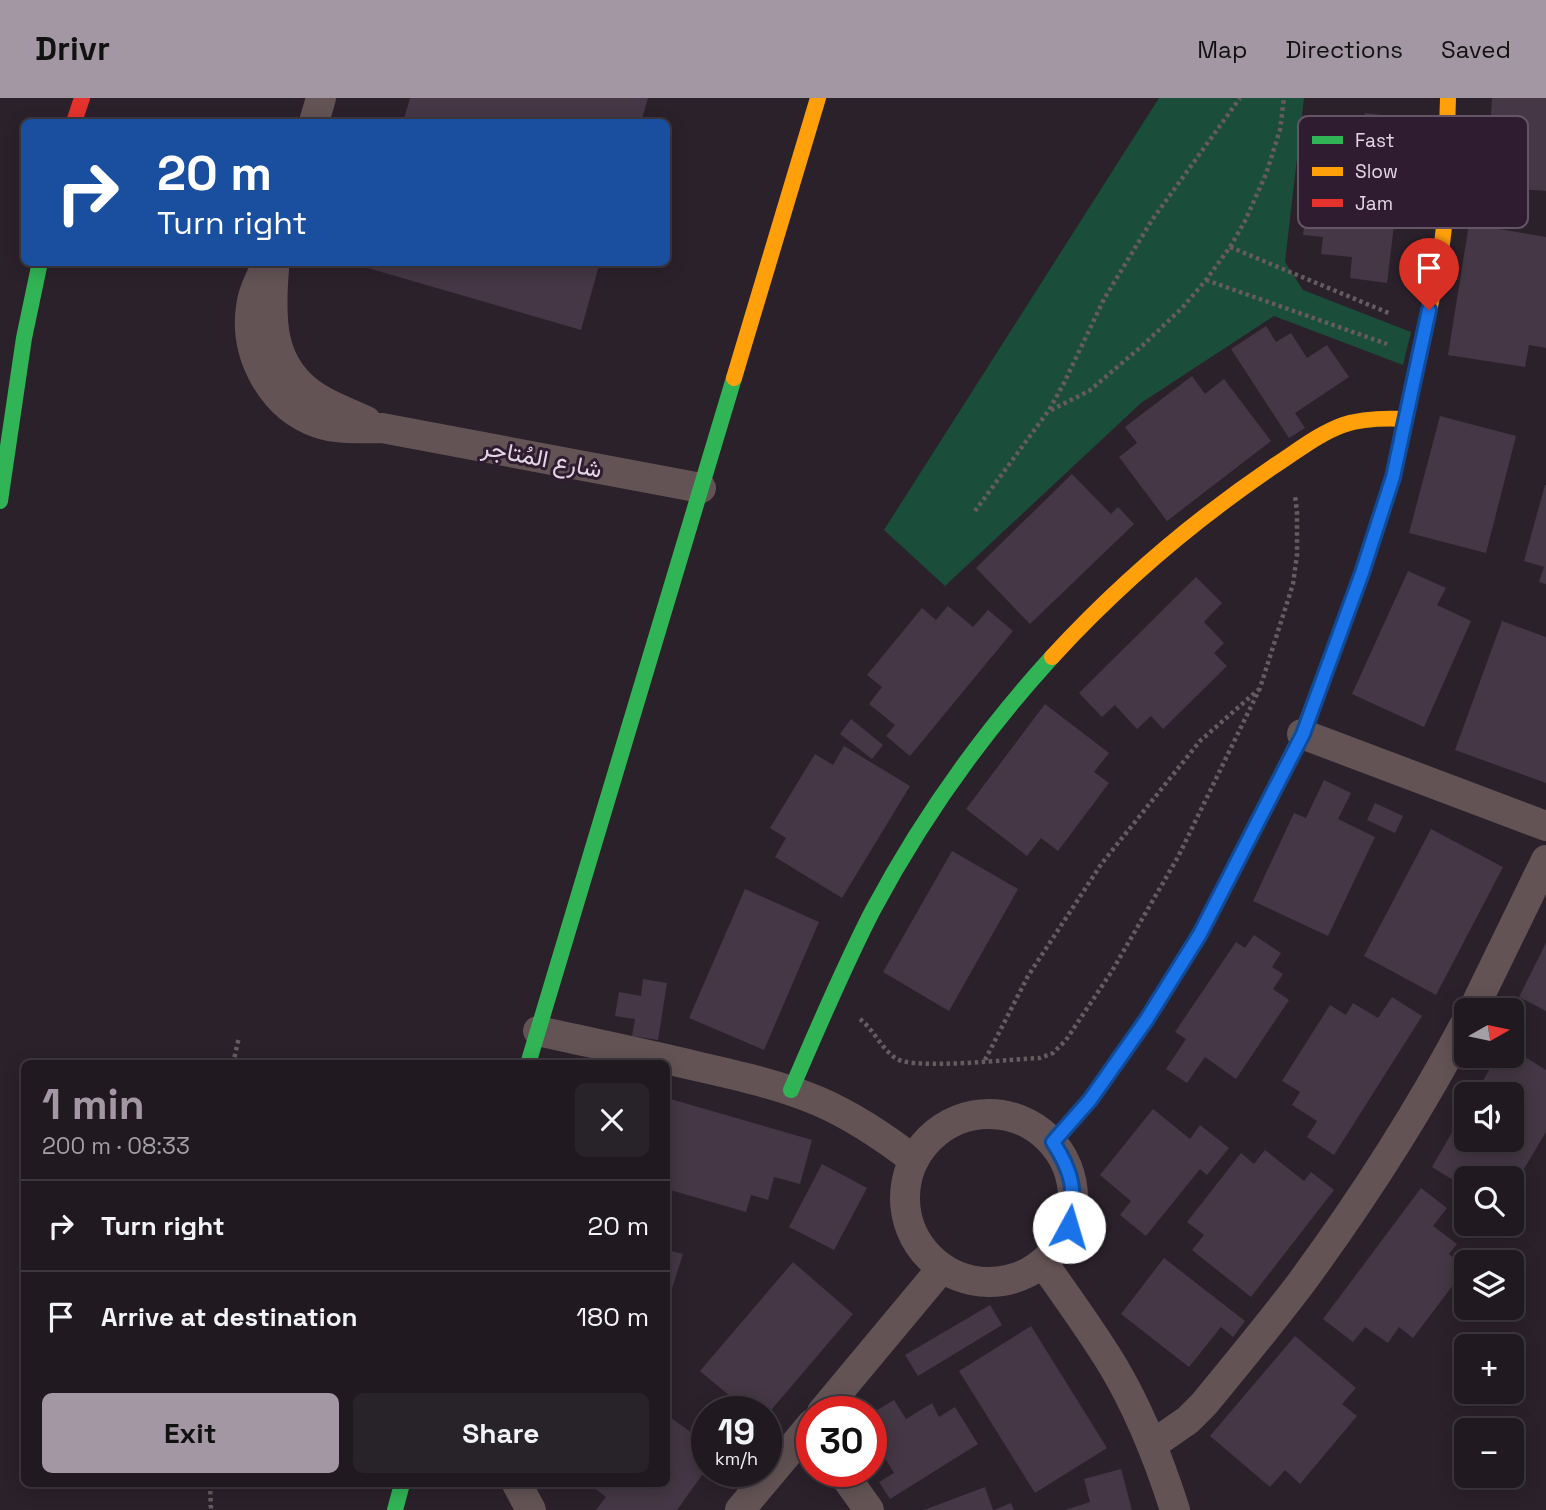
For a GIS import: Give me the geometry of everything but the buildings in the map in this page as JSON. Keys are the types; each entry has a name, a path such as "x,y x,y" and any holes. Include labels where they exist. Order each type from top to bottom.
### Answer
{"main road":[{"path":"74,119 79,98"},
{"path":"529,1060 818,98"},
{"path":"1447,116 1448,98"},
{"path":"1053,1142 1090,1100 1147,1019 1200,934 1303,734 1362,573 1393,477 1440,260 1444,228"},
{"path":"0,500 24,338 39,266"},
{"path":"791,1090 874,908 910,846 948,786 1036,674 1137,572 1192,525 1289,456 1341,426 1382,418 1406,419"},
{"path":"395,1510 401,1487"}],"street":[{"path":"314,119 321,98"},
{"name":"شارع المُتاجر","path":"266,266 255,289 251,307 251,343 264,377 288,405 302,415 319,423 338,427 382,428 701,488"},
{"name":"شارع المُتاجر","path":"274,266 271,317 274,337 289,372 317,398 382,428"},
{"path":"1303,734 1546,826"},
{"path":"1479,998 1546,860"},
{"path":"538,1031 669,1060"},
{"path":"1152,1445 1188,1420 1205,1404 1300,1284 1403,1134 1454,1045"},
{"path":"670,1060 753,1079 821,1102 884,1138 914,1160"},
{"path":"991,1113 1014,1116 1036,1126 1053,1142 1065,1161 1072,1182 1073,1205 1069,1227 1059,1246 1043,1263 1025,1274 1004,1281 983,1282 962,1278 942,1268 924,1252 912,1230 906,1207 906,1183 914,1160 927,1140 946,1125 967,1116 991,1113"},
{"path":"1043,1263 1114,1368 1152,1445 1175,1510"},
{"path":"837,1396 942,1268"},
{"path":"740,1510 796,1446"},
{"path":"519,1487 531,1510"},
{"path":"853,1487 869,1510"}],"path":[{"path":"1049,411 1090,391 1182,308 1206,279 1245,221 1266,174 1280,130 1284,98"},
{"path":"975,511 1049,411 1104,299 1145,231 1238,99"},
{"path":"1230,247 1425,328"},
{"path":"1206,279 1420,355"},
{"path":"831,998 864,1023 896,1059 906,1063 926,1065 1041,1058 1053,1053 1066,1040 1112,971 1178,857 1260,688 1293,584 1297,555 1297,512 1289,456"},
{"path":"984,1061 1028,976 1102,863 1200,741 1260,688"},
{"path":"234,1060 239,1037"},
{"path":"210,1487 211,1510"}],"green space":[{"path":"1159,98 1304,98 1302,116 1298,116 1298,150 1285,262 1303,290 1411,332 1403,365 1274,316 1141,403 945,586 884,530"}],"traffic: fast":[{"path":"0,501 24,338 39,266"},
{"path":"529,1060 734,378"},
{"path":"1053,1142 1090,1100 1147,1019 1200,934 1302,734 1362,573 1386,499"},
{"path":"791,1090 862,932 912,842 1001,716 1052,657"},
{"path":"395,1510 401,1487"}],"traffic: slow":[{"path":"734,378 818,98"},
{"path":"1447,116 1448,98"},
{"path":"1386,499 1440,260 1444,228"},
{"path":"1052,657 1157,555 1214,509 1299,449 1325,433 1351,423 1374,419 1406,419"}],"traffic: jam":[{"path":"75,119 82,98"}],"route":[{"path":"1069,1227 1073,1205 1072,1182 1065,1161 1053,1142 1090,1100 1147,1019 1200,934 1303,734 1362,573 1393,477 1429,310"}]}
